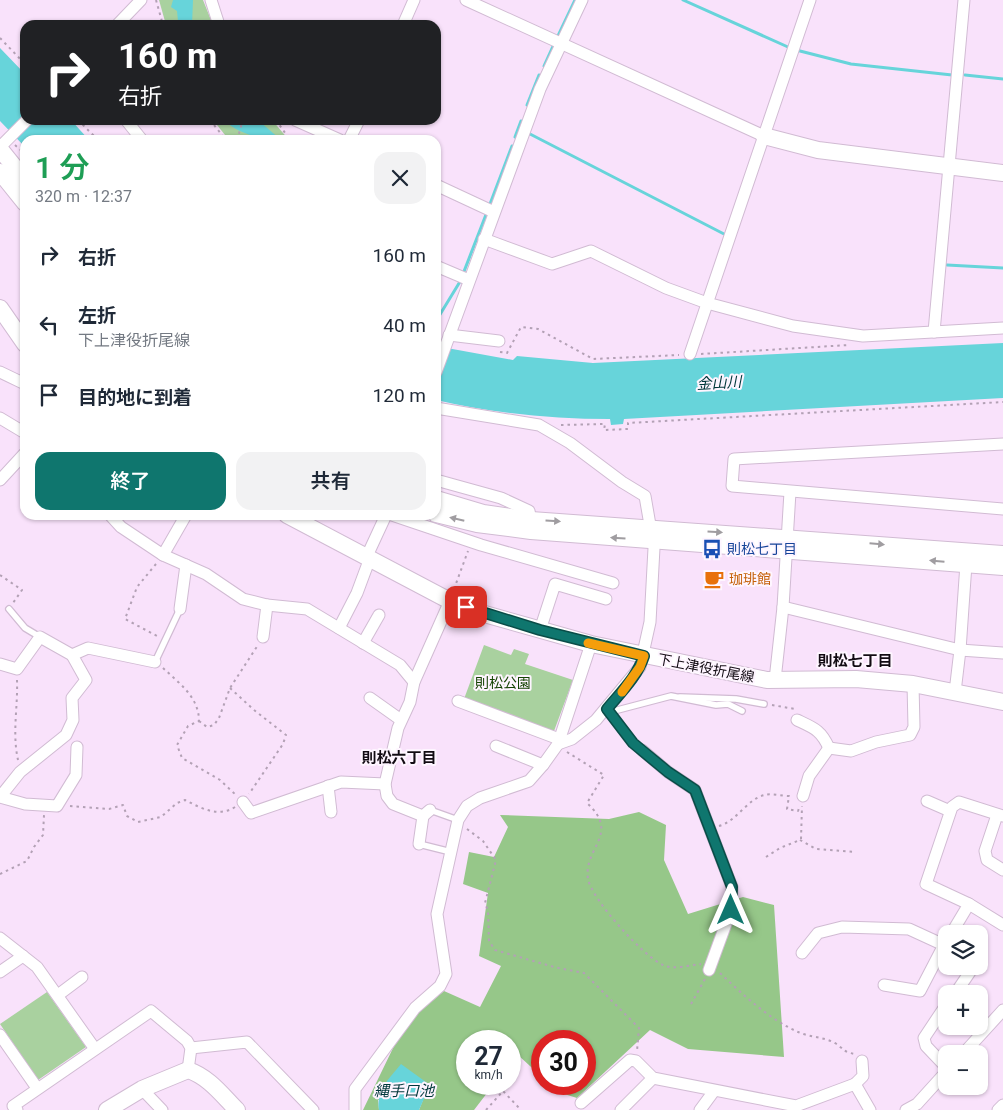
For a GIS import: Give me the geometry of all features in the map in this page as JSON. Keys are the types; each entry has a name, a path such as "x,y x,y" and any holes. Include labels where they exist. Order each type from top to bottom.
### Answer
{"street":[{"path":"122,20 141,0"},
{"path":"211,0 217,20"},
{"path":"405,20 414,0"},
{"path":"466,0 764,136 818,150 1003,173"},
{"path":"441,351 444,339 469,280 540,89 555,41 582,0"},
{"path":"690,354 810,0"},
{"path":"934,332 964,0"},
{"path":"20,171 6,144 23,125"},
{"path":"130,125 138,135"},
{"path":"306,125 329,135"},
{"path":"0,172 20,197"},
{"path":"441,187 494,212"},
{"path":"484,239 552,264 591,251 666,288 707,303 793,326 864,336 1003,328"},
{"path":"441,268 469,280"},
{"path":"0,308 20,337"},
{"path":"444,339 498,346"},
{"path":"0,372 20,382"},
{"path":"441,409 539,425 570,443 622,482 645,496 653,534 650,622 644,656 635,675 608,711 572,739 559,741 458,701"},
{"path":"0,418 20,430"},
{"path":"1003,444 734,459 732,486 1003,509"},
{"path":"0,480 20,458"},
{"path":"441,481 501,498 529,510 531,520"},
{"path":"775,680 783,607 790,492"},
{"path":"441,500 483,512 531,520 653,534 1003,554"},
{"path":"441,515 484,525 531,532 653,534"},
{"path":"115,520 121,527 162,555 206,574 243,599 267,605 307,609 400,665 414,682"},
{"path":"162,555 183,520"},
{"name":"下上津役折尾線","path":"297,520 451,597 481,614 591,644 644,656 775,680 856,679 913,684 1003,702"},
{"path":"339,628 357,592 384,520"},
{"path":"406,520 476,544 613,584"},
{"path":"476,544 484,525"},
{"path":"787,543 1003,567"},
{"path":"955,692 966,564"},
{"path":"180,609 186,565"},
{"path":"540,630 555,584 606,599"},
{"path":"418,844 426,813 393,804 387,796 385,784 401,720 410,702 414,682 451,597"},
{"path":"263,637 267,605"},
{"path":"783,607 960,650 1003,653"},
{"path":"363,643 379,615"},
{"path":"0,664 17,668 40,636 72,655 86,680 72,698 74,720 66,735 20,772 0,797 25,804 57,806 76,775 77,747"},
{"path":"355,1110 355,1089 414,1008 440,986 446,974 437,914 458,820 467,806 480,798 529,781 543,765 559,741 591,644"},
{"path":"72,655 88,648 155,662"},
{"path":"829,748 851,751 876,742 910,735 914,727 913,684"},
{"path":"370,698 401,720"},
{"path":"797,720 817,729 824,736 829,748"},
{"path":"496,746 543,765"},
{"path":"803,796 809,776 829,748"},
{"path":"642,750 668,772 695,790 732,887 733,900 711,966"},
{"path":"243,802 251,813 341,782 385,784"},
{"path":"328,786 331,812"},
{"path":"927,801 950,810"},
{"path":"1003,870 987,860 984,851 1000,815 959,802 950,810 926,884 969,904 1003,925"},
{"path":"956,925 969,904"},
{"path":"802,953 818,933 842,927 909,930 938,940"},
{"path":"0,938 37,967 95,1049"},
{"path":"0,972 23,956"},
{"path":"884,985 920,991 938,958"},
{"path":"58,995 82,977"},
{"path":"971,1045 1003,1010"},
{"path":"17,1110 14,1106 37,1088 151,1011 187,1041 191,1048 188,1070"},
{"path":"938,1017 924,1038 926,1046 938,1059"},
{"path":"0,1035 37,1088"},
{"path":"191,1048 247,1042 313,1110"},
{"path":"581,1103 630,1060 636,1061 653,1078 796,1106 855,1084 862,1076 862,1061"},
{"path":"108,1110 142,1089 188,1070 200,1074 210,1082 237,1110"},
{"path":"622,1110 653,1078"},
{"path":"906,1110 918,1107 938,1082"},
{"path":"855,1084 870,1110"},
{"path":"142,1089 162,1110"},
{"path":"700,1110 714,1091"},
{"path":"998,1110 1003,1105"}],"lane":[{"path":"9,609 25,628 40,636"},
{"path":"155,662 180,609"},
{"path":"671,696 716,706 728,704 742,711"},
{"path":"642,750 633,743 608,711 671,696 736,699 764,704"},
{"path":"426,813 458,820"},
{"path":"418,844 451,852"}],"path":[{"path":"156,0 162,20"},
{"path":"0,38 20,59"},
{"path":"83,125 93,135"},
{"path":"214,125 222,135"},
{"path":"6,144 20,151"},
{"path":"498,346 507,353 521,327 538,328 593,359 855,345"},
{"path":"539,425 605,424 604,430 628,430 628,423 1003,402"},
{"path":"451,597 476,544"},
{"path":"153,569 137,587 125,619 166,641"},
{"path":"0,575 22,590 9,609"},
{"path":"199,721 207,727 214,725 219,718 230,688 263,637"},
{"path":"155,662 188,692 199,714 199,721"},
{"path":"17,668 18,717 14,733 20,772"},
{"path":"57,806 85,805 109,809 123,805 127,816 138,822 161,817 178,803 185,800 209,812 228,812 243,802 283,744 286,735 230,688"},
{"path":"764,704 796,709 797,720"},
{"path":"199,721 188,726 177,745 178,751 182,758 190,764 220,780 243,802"},
{"path":"559,741 577,760 604,775 587,803 598,813 602,830 587,871 589,882 602,907 624,931 662,965 671,967 711,966 775,1018 798,1032 835,1043 843,1052 855,1054 862,1061"},
{"path":"711,828 729,824 735,816 764,795 789,796 787,808 798,811 803,796"},
{"path":"800,840 803,796"},
{"path":"0,874 27,861 34,847 43,836 45,805"},
{"path":"458,820 483,841 496,860 484,903 488,912 490,941 495,950 554,967 584,973 639,1028 636,1061"},
{"path":"800,840 816,849 856,852"},
{"path":"766,857 780,848 800,840"},
{"path":"691,1004 711,966"},
{"path":"486,1110 503,1091 521,1110"}],"green space":[{"path":"159,0 203,0 211,20 165,20"},
{"path":"217,125 276,125 285,135 225,135"},
{"name":"則松公園","path":"484,645 511,655 514,649 529,654 525,664 573,680 554,731 464,699"},
{"path":"47,992 86,1047 38,1080 0,1024"}],"shaded area":[{"path":"639,812 666,825 664,860 688,914 743,897 774,905 784,1057 688,1049 650,1030 596,1080 596,1030 531,1030 531,1067 521,1058 521,1030 456,1030 456,1095 486,1095 474,1110 419,1110 429,1085 378,1100 379,1110 363,1110 395,1044 419,1012 444,991 480,1007 501,966 479,956 488,893 463,884 469,852 494,857 508,827 500,815 609,819"},
{"path":"567,1095 580,1095 577,1098"}],"water":[{"path":"173,0 193,0 192,20 178,20 177,11 171,7"},
{"path":"0,48 20,69 20,125 76,125 84,135 20,135 20,142 0,121"},
{"path":"230,125 264,125 275,135 250,135"},
{"name":"金山川","path":"1003,343 1003,398 624,419 623,424 611,425 610,419 522,414 441,401 441,347 513,360 517,356 593,363"},
{"name":"縄手口池","path":"401,1064 430,1085 419,1110 379,1110 381,1091"}],"waterway":[{"path":"557,38 575,0"},
{"path":"683,0 788,47"},
{"path":"544,66 554,44"},
{"path":"800,51 851,64 952,75"},
{"path":"527,105 539,75"},
{"path":"965,75 1003,79"},
{"path":"515,137 521,121"},
{"path":"530,134 724,234"},
{"path":"490,204 512,146"},
{"path":"463,274 487,212"},
{"path":"947,265 1003,268"},
{"path":"441,313 461,280"}],"slow traffic":[{"path":"588,643 644,656 640,667 622,692"}],"place":[{"name":"則松七丁目","path":"712,549"},
{"name":"珈琲館","path":"714,579"}],"district":[{"name":"則松七丁目","path":"855,661"},
{"name":"則松六丁目","path":"399,758"}],"route":[{"path":"466,607 481,614 591,644 644,656 640,667 630,682 607,709 633,743 650,755 668,772 695,790 732,887 733,900 731,910"}]}
